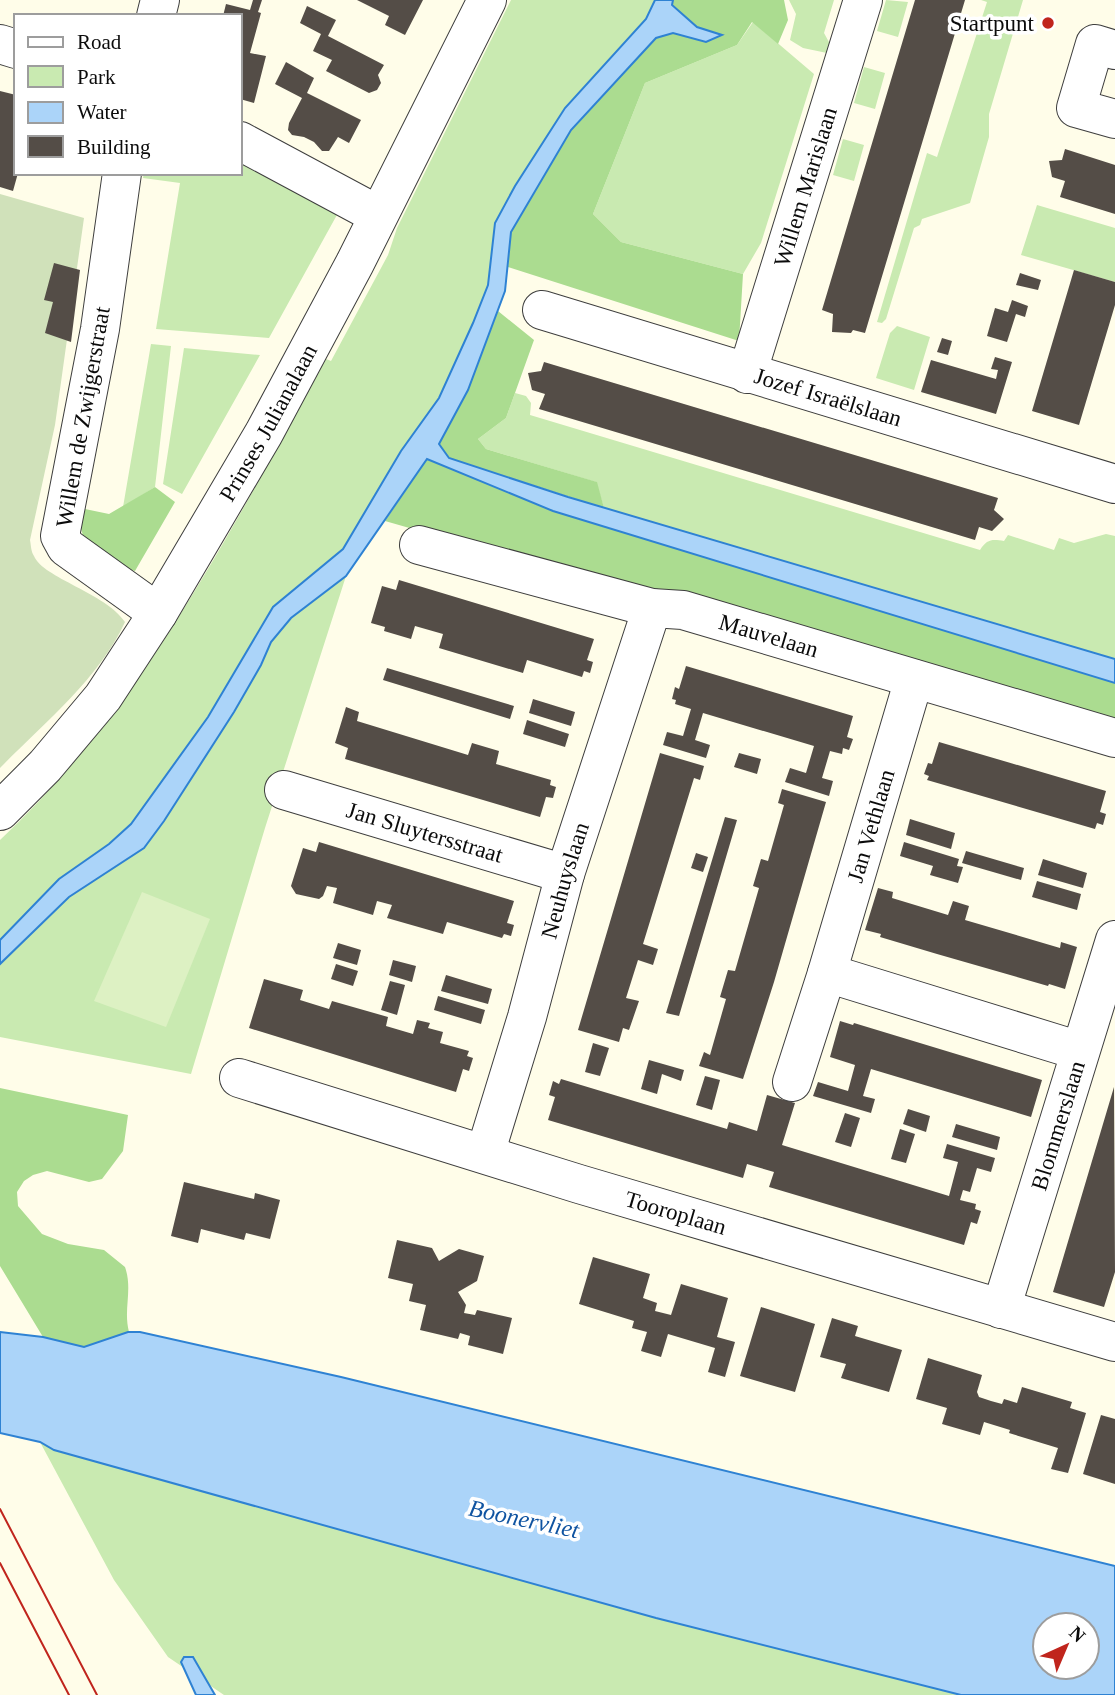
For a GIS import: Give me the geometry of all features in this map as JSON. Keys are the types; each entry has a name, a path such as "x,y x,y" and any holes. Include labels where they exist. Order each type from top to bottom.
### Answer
{"street":[{"name":"Prinses Julianalaan","path":"0,811 45,766 103,698 158,613 264,433 355,263 487,0"},
{"name":"Willem Marislaan","path":"747,374 863,0"},
{"path":"1115,50 1095,44 1076,108 1115,119"},
{"path":"242,142 378,215"},
{"name":"Willem de Zwijgerstraat","path":"122,175 100,329 60,536 66,547 158,613"},
{"name":"Jozef Israëlslaan","path":"542,310 1115,484"},
{"name":"Mauvelaan","path":"419,545 652,608 683,610 1115,738"},
{"name":"Neuhuyslaan","path":"485,1154 527,1017 565,874 652,608"},
{"name":"Jan Vethlaan","path":"792,1082 914,679"},
{"name":"Jan Sluytersstraat","path":"284,790 565,874"},
{"name":"Blommerslaan","path":"1001,1309 1115,940"},
{"path":"827,973 1080,1051"},
{"name":"Tooroplaan","path":"239,1078 579,1184 1115,1342"}],"green space":[{"path":"511,0 655,0 646,19 565,108 515,186 495,223 488,285 439,398 401,451 343,549 273,607 208,717 131,824 109,844 59,879 0,940 0,840 51,788 98,732 181,613 326,359 331,361 388,255 397,228"},
{"path":"673,0 784,0 788,20 778,44 752,22 737,45 645,83 593,214 621,242 743,274 739,341 508,267 511,232 571,130 656,38 673,33 706,42 721,35 697,27 672,5"},
{"path":"789,0 834,0 824,33 830,44 827,53 803,48 790,40 796,14"},
{"path":"886,0 908,2 898,37 877,31"},
{"path":"981,0 1023,0 989,114 989,137 970,203 922,219 920,225 914,228 886,319 882,323 877,322 927,153 937,157 987,2"},
{"path":"753,22 814,74 761,243 743,274 621,242 593,214 645,83 737,45"},
{"path":"864,67 885,73 875,109 854,103"},
{"path":"843,139 864,145 854,181 833,175"},
{"path":"242,161 338,213 269,338 156,329 180,183 143,178 144,175 242,175"},
{"path":"0,194 84,218 55,425 30,540 32,553 49,572 104,603 125,622 114,643 85,682 0,768"},
{"path":"1037,205 1115,228 1115,282 1021,255"},
{"path":"498,311 534,340 506,418 478,439 486,449 597,482 604,508 449,458 438,444 468,390"},
{"path":"897,326 930,337 914,390 876,378 890,333"},
{"path":"151,344 171,346 155,487 123,507"},
{"path":"184,348 260,355 182,494 163,484"},
{"path":"515,393 526,396 531,403 530,415 980,550 993,540 1004,541 1008,535 1054,550 1059,538 1074,543 1106,534 1115,536 1115,659 604,508 596,482 486,449 478,439 506,418"},
{"path":"427,459 553,511 1115,683 1115,730 385,521"},
{"path":"155,487 175,502 135,571 114,565 85,544 81,528 85,509 109,514"},
{"path":"346,576 265,828 191,1074 0,1037 0,964 69,897 144,848 234,712 271,642 291,618"},
{"path":"142,892 210,919 166,1027 94,1001"},
{"path":"0,1088 128,1115 123,1151 102,1179 89,1182 47,1171 24,1181 17,1192 18,1206 42,1234 68,1244 104,1250 125,1267 129,1332 84,1347 43,1337 0,1266"},
{"path":"40,1442 54,1450 656,1618 961,1695 224,1695 168,1657 114,1580"}],"water":[{"path":"655,0 673,0 672,5 697,27 722,35 706,42 673,33 656,38 571,130 511,232 505,291 468,390 439,444 449,458 568,497 1115,659 1115,683 553,511 427,459 346,576 291,618 271,642 234,712 144,848 69,897 0,964 0,940 59,879 109,844 131,824 208,717 273,607 343,549 401,451 439,398 488,285 495,223 515,186 565,108 646,19"},
{"name":"Boonervliet","path":"0,1332 43,1337 84,1347 128,1332 140,1332 341,1377 1115,1566 1115,1695 961,1695 656,1618 54,1450 40,1442 0,1433"},
{"path":"184,1657 193,1657 215,1695 196,1695 181,1662"}],"building":[{"path":"253,0 262,0 250,53 266,56 254,103 242,100 242,14 224,14 226,4 250,10"},
{"path":"357,0 423,0 405,35 385,25 389,16"},
{"path":"915,0 965,0 865,333 853,330 851,333 832,332 833,314 822,310"},
{"path":"307,6 336,20 328,36 384,65 378,75 381,83 377,90 369,93 326,71 332,60 313,51 321,34 300,23"},
{"path":"286,62 314,78 307,93 361,120 349,143 338,137 329,151 322,151 314,142 292,135 288,130 302,98 275,84"},
{"path":"0,91 14,94 14,175 17,175 13,191 0,187"},
{"path":"1065,149 1115,165 1115,214 1060,197 1065,181 1052,177 1049,161 1062,160"},
{"path":"54,263 80,270 71,342 45,333 53,302 44,300"},
{"path":"1074,270 1115,282 1115,305 1079,425 1032,411"},
{"path":"1020,273 1041,280 1038,290 1016,285"},
{"path":"1012,300 1028,306 1025,317 1016,314 1007,342 987,336 995,308 1008,312"},
{"path":"942,338 952,341 948,355 937,352"},
{"path":"995,357 1012,362 996,414 921,392 931,360 996,379 998,370 991,369"},
{"path":"544,362 998,498 994,510 1004,519 992,531 979,527 975,540 539,409 545,394 532,390 528,373 541,371"},
{"path":"399,580 594,639 587,660 593,662 590,673 584,671 582,677 527,660 523,673 439,648 443,634 415,626 411,639 384,631 385,627 371,623 382,586 396,590"},
{"path":"686,666 853,716 847,737 853,739 849,750 843,748 842,754 830,751 822,778 833,781 829,796 785,782 790,768 806,773 814,746 703,713 695,740 710,745 706,758 663,745 667,732 683,736 691,709 675,704 676,700 672,699 675,687 679,689"},
{"path":"387,668 514,706 510,719 383,680"},
{"path":"533,699 575,712 571,726 529,713"},
{"path":"346,707 359,712 357,721 468,755 472,743 499,751 496,764 551,780 550,785 556,787 553,798 546,797 540,817 345,759 348,748 335,743"},
{"path":"527,720 569,734 565,747 523,734"},
{"path":"939,742 1106,791 1100,812 1106,814 1103,825 1097,823 1095,829 927,780 929,776 924,774 928,763 932,764"},
{"path":"660,753 704,766 700,780 694,778 643,944 658,949 653,965 638,960 626,998 639,1001 629,1030 623,1028 619,1042 578,1030"},
{"path":"739,753 761,759 757,774 734,767"},
{"path":"782,789 826,802 743,1079 699,1066 704,1052 710,1055 726,999 720,997 728,970 735,971 759,888 753,886 761,859 768,861 784,805 778,803"},
{"path":"725,817 737,820 679,1016 666,1013"},
{"path":"910,819 955,833 951,849 906,835"},
{"path":"319,842 514,901 507,923 514,925 511,936 504,934 502,938 447,922 443,934 387,918 392,905 377,901 373,915 333,903 337,888 327,886 319,899 296,894 291,886 303,848 316,852"},
{"path":"904,842 959,859 957,866 963,867 958,883 930,875 933,866 900,856"},
{"path":"966,851 1024,868 1021,880 962,863"},
{"path":"696,853 708,857 703,872 691,868"},
{"path":"1043,859 1087,873 1083,888 1038,875"},
{"path":"1037,881 1081,894 1077,910 1032,897"},
{"path":"878,888 893,892 892,898 948,915 953,901 969,906 965,920 1060,948 1061,942 1077,947 1065,989 937,954 865,930"},
{"path":"338,943 361,950 357,965 333,958"},
{"path":"393,960 416,966 412,982 389,975"},
{"path":"336,964 358,971 353,986 331,979"},
{"path":"446,975 492,989 488,1004 441,991"},
{"path":"264,979 303,990 300,1000 329,1009 332,1001 388,1017 386,1026 413,1034 417,1020 430,1023 428,1028 443,1032 440,1043 469,1051 467,1056 473,1058 469,1071 463,1069 456,1092 249,1028"},
{"path":"390,981 405,985 397,1015 381,1010"},
{"path":"438,996 485,1010 481,1024 434,1010"},
{"path":"840,1021 1042,1080 1031,1117 871,1069 863,1096 875,1099 871,1113 813,1096 818,1082 848,1091 855,1065 830,1057"},
{"path":"593,1043 609,1048 600,1076 585,1072"},
{"path":"649,1060 684,1070 681,1081 662,1074 657,1094 641,1089"},
{"path":"705,1076 720,1080 712,1110 696,1105"},
{"path":"561,1079 727,1129 729,1122 757,1131 767,1095 795,1103 782,1145 949,1196 958,1162 943,1158 947,1144 995,1158 991,1172 977,1168 970,1192 963,1190 960,1200 976,1204 975,1209 981,1211 977,1224 971,1222 964,1245 769,1187 774,1172 747,1164 743,1178 548,1120 555,1097 549,1095 553,1081 559,1084"},
{"path":"1114,1087 1115,1272 1104,1307 1053,1292"},
{"path":"908,1109 930,1116 926,1132 903,1124"},
{"path":"845,1113 860,1118 851,1147 835,1142"},
{"path":"956,1124 1000,1137 997,1150 952,1137"},
{"path":"900,1129 915,1134 906,1163 891,1159"},
{"path":"184,1182 254,1199 255,1193 280,1200 270,1239 246,1233 244,1240 201,1229 198,1243 171,1236"},
{"path":"397,1240 432,1248 439,1261 459,1249 484,1256 477,1281 458,1292 466,1305 464,1313 475,1315 477,1310 512,1318 503,1354 468,1345 470,1336 460,1333 458,1339 420,1330 426,1305 409,1301 413,1284 388,1278"},
{"path":"593,1257 650,1274 643,1298 657,1303 655,1311 671,1315 681,1284 728,1298 717,1337 735,1342 725,1377 708,1372 715,1348 668,1334 661,1357 641,1351 647,1332 632,1328 634,1321 579,1304"},
{"path":"761,1307 815,1324 795,1392 740,1376"},
{"path":"832,1318 858,1326 855,1336 902,1350 889,1392 841,1378 846,1364 820,1357"},
{"path":"928,1358 982,1375 977,1392 979,1397 1002,1404 1004,1399 1017,1403 1022,1387 1072,1402 1070,1408 1086,1413 1068,1473 1051,1469 1058,1448 984,1422 980,1435 942,1424 947,1408 916,1399"},
{"path":"1101,1415 1115,1419 1115,1484 1083,1474"}],"tram line":[{"path":"0,1509 97,1695"},
{"path":"0,1563 69,1695"}],"place":[{"name":"Startpunt","path":"1048,23"}]}
